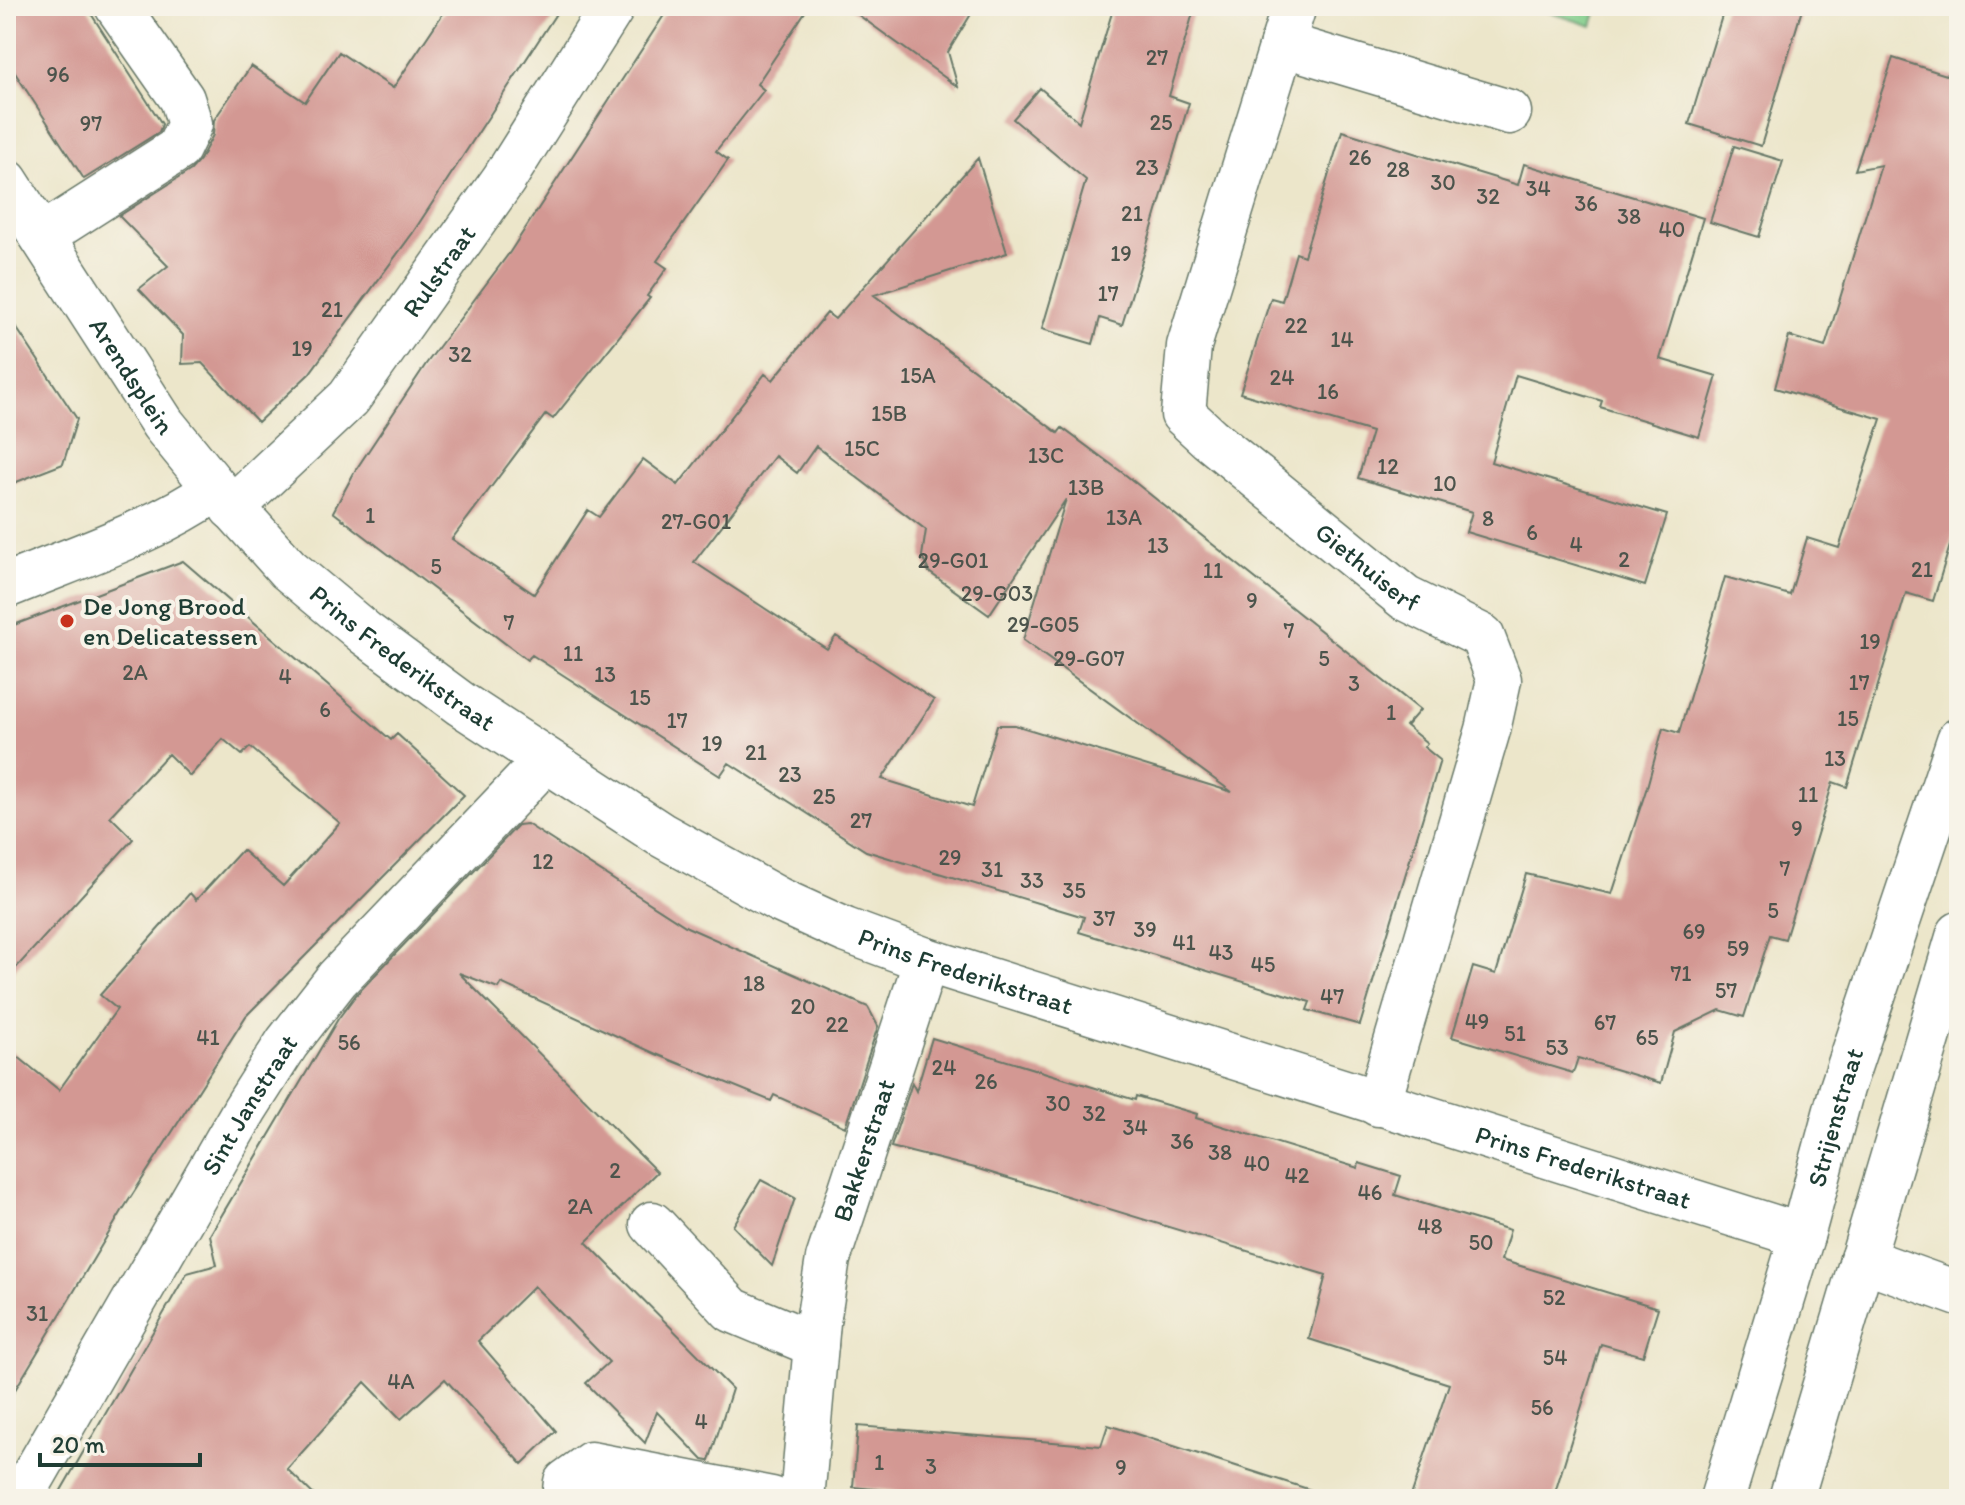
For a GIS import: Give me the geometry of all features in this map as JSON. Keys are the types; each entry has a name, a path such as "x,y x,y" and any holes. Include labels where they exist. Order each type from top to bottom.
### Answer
{"street":[{"path":"42,236 178,149 190,124 182,99 117,6"},
{"name":"Rulstraat","path":"6,586 189,508 224,498 349,398 504,179 613,6"},
{"name":"Giethuiserf","path":"1378,1104 1488,730 1499,680 1482,636 1405,598 1183,414 1189,346 1288,25 1509,112"},
{"name":"Arendsplein","path":"6,181 163,424 224,498"},
{"name":"Prins Frederikstraat","path":"224,498 288,569 365,633 461,704 660,834 779,900 845,930 926,960 1802,1236 1862,1259"},
{"name":"Strijenstraat","path":"1722,1499 1802,1236 1842,1088 1959,740"},
{"name":"Sint Janstraat","path":"20,1499 245,1109 287,1043 337,979 546,760"},
{"path":"1791,1499 1959,934"},
{"name":"Bakkerstraat","path":"802,1499 816,1345 828,1259 926,960"},
{"path":"652,1224 732,1310 816,1345"},
{"path":"1862,1259 1959,1294"},
{"path":"564,1499 566,1482 591,1464 772,1499"}],"green space":[{"path":"1529,6 1598,6 1592,26"}],"building":[{"path":"6,6 86,6 162,124 159,132 84,179 6,59"},
{"path":"448,6 561,6 412,234 309,374 258,422 202,363 182,364 183,335 139,289 168,266 119,216 191,170 200,160 213,135 214,120 251,66 305,102 339,52 393,88"},
{"path":"670,6 809,6 757,84 764,90 716,151 728,160 657,261 667,268 647,296 650,298 553,419 546,414 452,539 534,594 588,510 599,517 643,459 678,485 765,374 773,380 827,313 835,319 978,158 1007,253 874,295 1058,433 1062,428 1127,476 1420,710 1406,726 1427,743 1424,747 1440,760 1360,1025 1307,1010 1310,1002 1079,932 1084,917 866,851 729,763 720,776 532,655 527,660 333,512 355,471 426,364 510,252","holes":["816,446 926,530 922,556 929,572 989,615 1066,499 1023,640 1232,792 1015,725 997,725 972,807 882,779 934,700 836,636 827,649 694,562 775,456 797,473"]},
{"path":"846,6 976,6 948,52 958,87"},
{"path":"1114,6 1195,6 1169,96 1189,103 1153,225 1122,325 1100,318 1093,344 1042,329 1086,180 1013,119 1040,88 1079,122"},
{"path":"1725,6 1803,6 1761,146 1689,124"},
{"path":"1893,58 1959,79 1959,516 1933,601 1906,593 1847,787 1833,782 1785,939 1770,935 1744,1017 1720,1010 1675,1032 1661,1083 1578,1058 1573,1073 1452,1037 1473,967 1496,974 1526,874 1612,894 1663,728 1679,733 1725,577 1790,595 1807,538 1839,548 1881,419 1775,388 1789,336 1825,347 1881,165 1855,170"},
{"path":"1342,131 1518,185 1524,164 1703,218 1660,359 1717,376 1699,437 1600,407 1602,401 1516,375 1491,462 1667,515 1645,586 1466,532 1472,512 1358,478 1372,432 1240,393 1271,298 1282,301 1296,253 1304,256"},
{"path":"1734,146 1783,161 1759,237 1710,222"},
{"path":"6,312 77,419 63,464 6,486"},
{"path":"183,561 391,740 397,734 464,795 246,1016 122,1211 6,1405 6,1047 59,1090 117,1009 100,995 190,893 196,900 242,850 283,886 340,823 250,747 242,755 223,739 190,776 168,754 110,816 133,839 6,979 6,628"},
{"path":"527,824 687,927 868,1007 878,1026 845,1127 774,1095 771,1101 656,1054 501,983 498,988 459,973 657,1172 586,1242 732,1389 709,1461 703,1460 657,1412 645,1443 586,1383 609,1362 534,1286 478,1341 556,1431 522,1464 445,1379 401,1419 365,1382 287,1469 318,1499 56,1499 187,1273 217,1265 210,1235 338,1019 356,995 518,825"},
{"path":"932,1038 1135,1100 1136,1096 1197,1114 1196,1118 1358,1168 1359,1163 1401,1176 1395,1195 1510,1230 1501,1260 1658,1308 1643,1356 1601,1344 1553,1499 1410,1499 1449,1384 1309,1339 1326,1275 975,1168 891,1147 912,1083 916,1091"},
{"path":"761,1180 795,1198 772,1266 733,1226"},
{"path":"1108,1425 1311,1490 1310,1499 976,1499 853,1487 858,1426 1101,1446"}],"place":[{"name":"De Jong Brood en Delicatessen","path":"67,621"}]}
